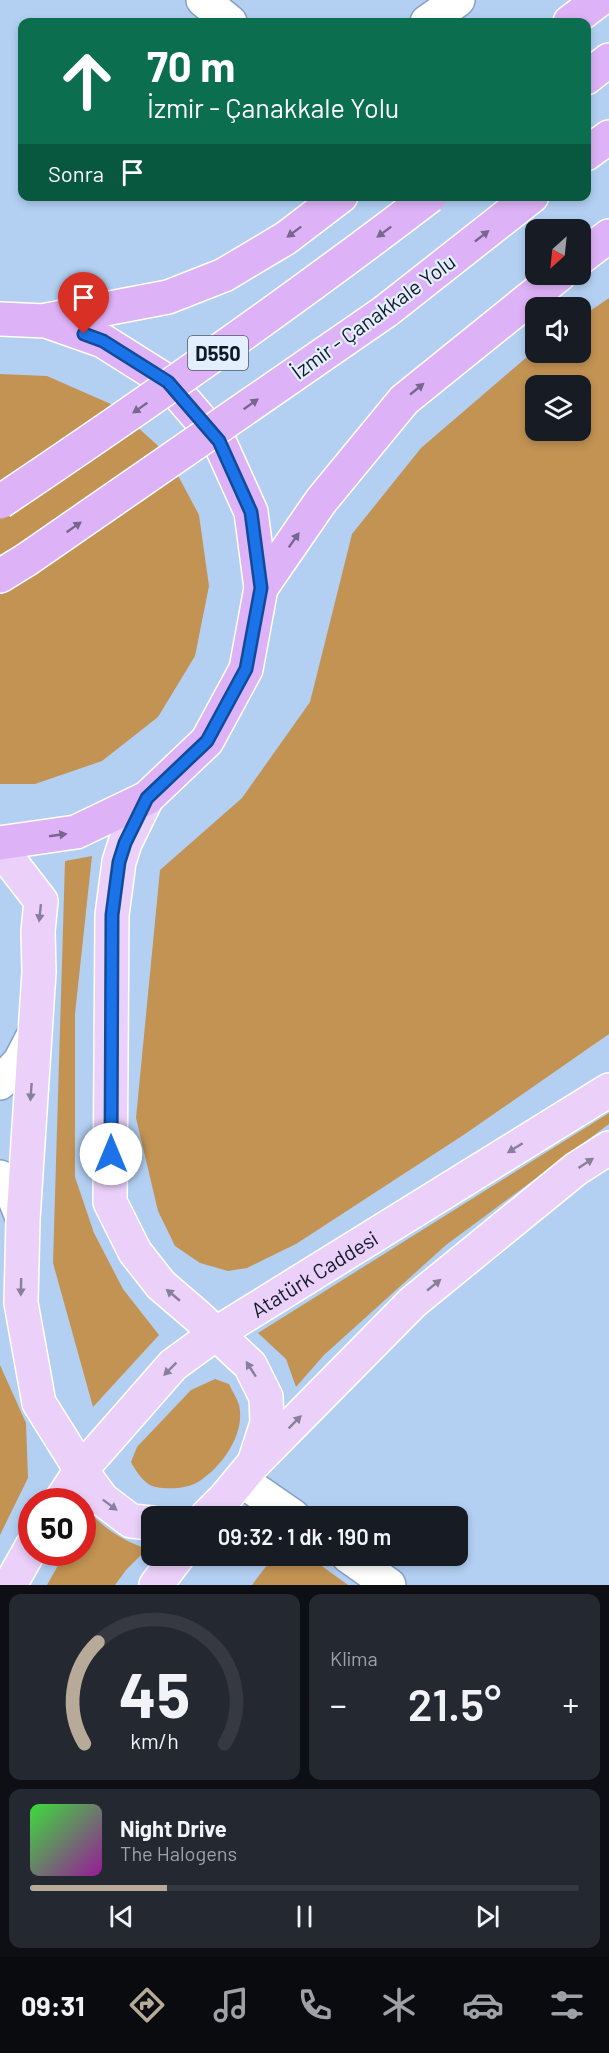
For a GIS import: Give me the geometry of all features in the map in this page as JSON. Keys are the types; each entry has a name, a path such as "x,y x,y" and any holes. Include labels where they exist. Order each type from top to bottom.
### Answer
{"highway":[{"path":"575,18 599,0"},
{"path":"591,74 609,60"},
{"path":"591,150 609,137"},
{"path":"0,319 46,321 168,297 224,275 286,238 334,201"},
{"name":"D550","path":"0,502 133,413 318,282 423,201"},
{"name":"İzmir - Çanakkale Yolu","path":"0,576 386,311 526,201"},
{"path":"591,250 609,236"},
{"path":"261,588 321,501 404,399 546,285"},
{"path":"0,845 76,832 147,798 207,741 246,669 261,588 251,512 219,441 168,382 103,341 46,321"}],"main road":[{"path":"147,798 125,843 119,862 112,915 110,1202 135,1252 161,1285 250,1365 266,1397 267,1423 248,1471"},
{"path":"0,845 41,901 38,931 39,972 23,1220 21,1303 39,1403 102,1499 131,1521 141,1522"},
{"name":"Atatürk Caddesi","path":"69,1488 81,1470 173,1365 217,1334 609,1090"},
{"path":"216,1506 413,1302 576,1169 609,1148"},
{"path":"10,1585 21,1566"},
{"path":"156,1585 170,1566"}],"street":[{"path":"202,0 225,18"},
{"path":"219,0 235,18"},
{"path":"433,18 458,0"},
{"path":"0,1083 20,1061 34,1034"},
{"path":"0,1178 8,1182 23,1220"},
{"path":"248,1471 283,1506"},
{"path":"362,1566 389,1585"}],"shaded area":[{"path":"609,298 609,1034 465,1134 296,1244 247,1268 228,1271 200,1263 175,1246 158,1211 136,1118 160,870 242,798 310,702 352,534 421,448 525,359 525,363 591,363 591,310"},
{"path":"0,374 47,376 113,405 166,453 199,515 209,586 195,656 158,717 102,761 35,784 0,784"},
{"path":"92,856 75,1014 75,1177 94,1233 123,1289 159,1335 93,1407 53,1263 65,861"},
{"path":"609,1113 609,1124 446,1245 324,1355 296,1387 286,1359 258,1333"},
{"path":"0,1365 26,1423 28,1478 23,1488 18,1488 18,1498 0,1535"},
{"path":"215,1379 229,1384 239,1405 239,1427 230,1449 215,1468 198,1482 182,1487 152,1486 140,1476 131,1462 137,1447 191,1390"},
{"path":"96,1518 115,1534 141,1547 141,1555 115,1585 47,1585 58,1566 96,1566"},
{"path":"266,1566 322,1566 348,1585 252,1585"}],"route":[{"path":"84,334 103,341 168,382 219,441 251,512 261,588 246,669 207,741 147,798 125,843 119,862 112,915 111,1154"}]}
